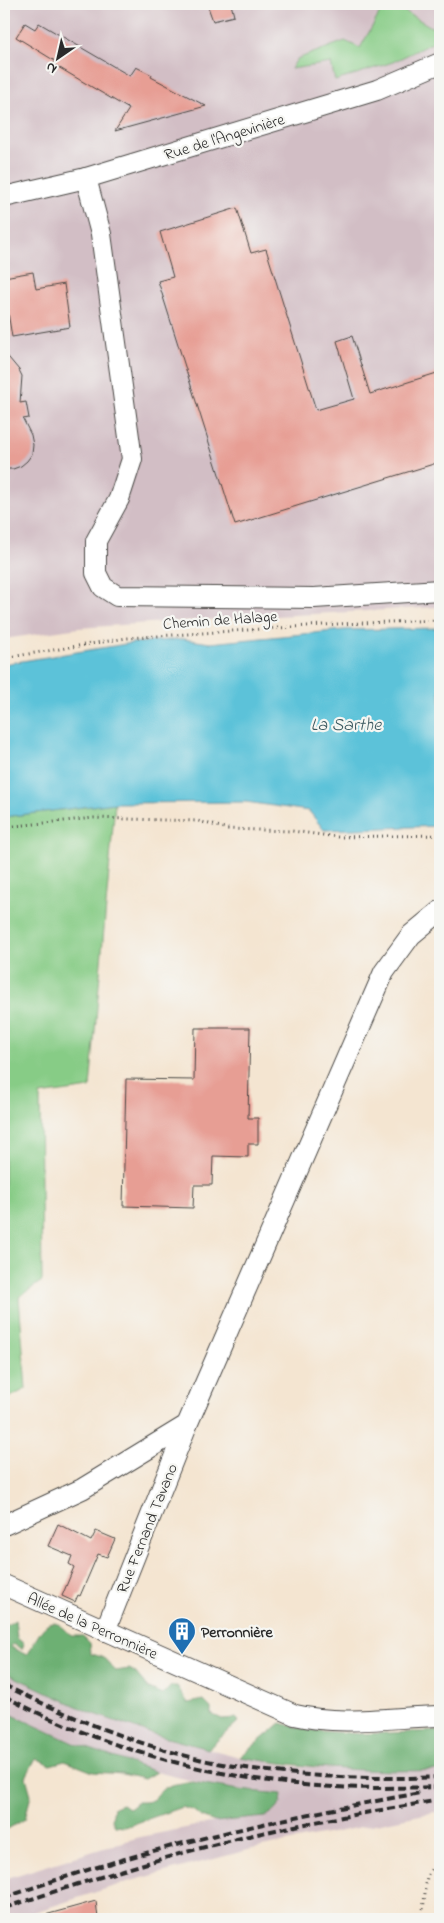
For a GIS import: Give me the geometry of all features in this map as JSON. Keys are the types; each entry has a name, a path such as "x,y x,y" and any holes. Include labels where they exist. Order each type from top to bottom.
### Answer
{"street":[{"name":"Rue de l'Angevinière","path":"4,197 86,178 377,90 440,63"},
{"path":"86,178 101,234 132,460 119,499 96,541 96,573 103,587 117,596 314,598 440,590"},
{"name":"Rue Fernand Tavano","path":"105,1631 187,1425 384,972 411,935 440,911"},
{"path":"4,1525 82,1488 187,1425"},
{"name":"Allée de la Perronnière","path":"4,1585 295,1715 313,1719 347,1721 440,1716"}],"path":[{"name":"Chemin de Halage","path":"4,658 127,638 440,620"},
{"path":"4,827 94,818 198,822 228,829 292,831 338,837 440,836"},
{"path":"422,1919 427,1876 440,1855"}],"shaded area":[{"path":"4,4 440,4 440,607 79,628 4,639"},
{"path":"4,1672 89,1712 149,1733 240,1757 292,1766 359,1770 440,1770 440,1811 252,1849 127,1882 13,1919 4,1919 4,1879 136,1838 215,1822 214,1786 156,1772 111,1757 73,1743 4,1711"}],"green space":[{"path":"385,4 392,4 440,32 440,39 393,62 335,81 331,63 291,69 297,59 345,41 360,48"},
{"path":"115,803 90,1088 40,1095 42,1281 19,1297 26,1389 4,1400 4,817"},
{"path":"15,1620 17,1638 24,1644 22,1649 13,1644 11,1647 27,1655 44,1627 56,1623 63,1627 71,1636 83,1636 90,1643 91,1654 104,1658 116,1671 129,1669 135,1672 149,1689 162,1695 171,1686 177,1686 188,1703 203,1700 211,1708 211,1714 222,1719 236,1718 239,1721 208,1749 149,1733 89,1712 4,1672 4,1627"},
{"path":"4,1711 73,1743 156,1772 144,1779 123,1774 93,1772 65,1761 50,1765 36,1758 26,1777 31,1795 25,1819 4,1831"},
{"path":"281,1723 307,1730 360,1734 440,1731 440,1770 340,1769 240,1757"},
{"path":"193,1782 239,1790 282,1794 281,1803 277,1809 265,1817 215,1822 182,1807 125,1827 115,1826 112,1820 114,1807 122,1804 128,1808 134,1806 137,1802 150,1801 169,1786"}],"water":[{"name":"La Sarthe","path":"440,628 440,826 324,830 309,811 246,802 115,803 4,817 4,664 132,643 183,639 210,643 344,630"}],"building":[{"path":"207,4 231,4 234,16 213,21"},
{"path":"25,23 35,29 39,23 130,76 136,67 206,106 115,131 129,109 53,64 55,61 16,37"},
{"path":"237,208 251,253 266,249 316,410 354,399 337,341 352,336 370,394 440,372 440,462 235,525 158,281 173,277 160,232"},
{"path":"33,272 36,289 64,284 70,327 12,337 6,300 4,300 4,277"},
{"path":"4,352 22,376 20,403 26,402 29,418 23,419 31,435 33,445 32,454 27,461 13,469 4,469"},
{"path":"195,1028 250,1028 248,1118 258,1118 258,1144 248,1144 248,1157 213,1156 212,1185 194,1185 193,1208 123,1206 126,1079 194,1080"},
{"path":"58,1524 91,1541 96,1531 115,1539 107,1557 98,1554 80,1596 78,1595 75,1602 62,1596 74,1567 69,1564 72,1556 48,1546"},
{"path":"96,1901 98,1919 46,1919 45,1915"}],"railway":[{"path":"4,1685 108,1731 189,1757 217,1763 272,1772 328,1776 440,1777"},
{"path":"4,1696 75,1729 112,1743 150,1755 226,1774 304,1785 372,1788 440,1787"},
{"path":"4,1898 106,1864 210,1836 314,1813 420,1793"},
{"path":"4,1908 68,1887 229,1841 351,1815 440,1800"}],"place":[{"name":"Perronnière","path":"182,1655"}]}
